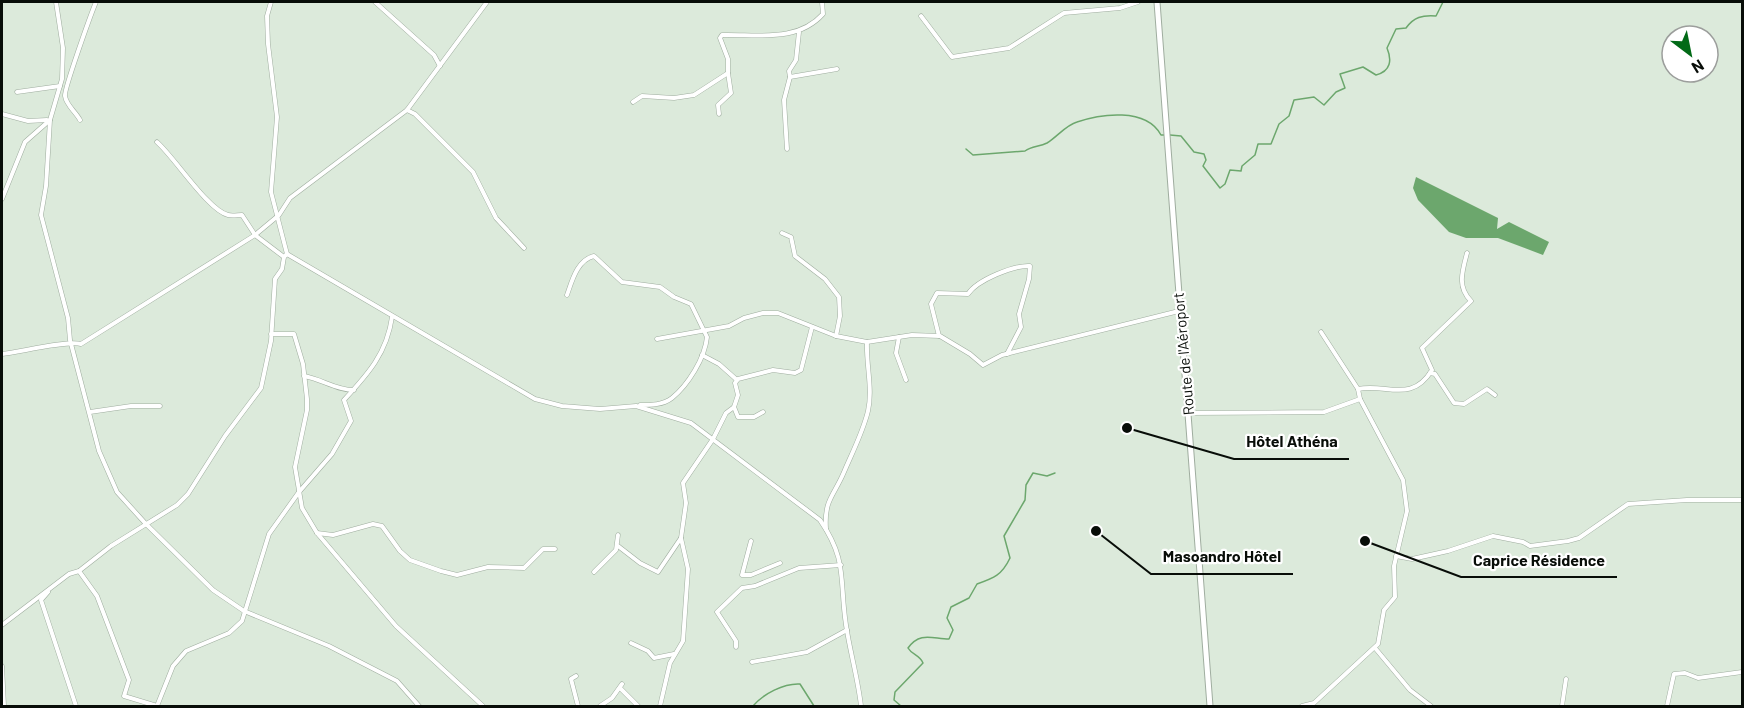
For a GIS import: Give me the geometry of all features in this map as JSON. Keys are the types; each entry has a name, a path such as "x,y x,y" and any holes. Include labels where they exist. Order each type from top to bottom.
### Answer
{"main road":[{"name":"Route de l'Aéroport","path":"1157,2 1179,311 1190,413 1210,706"}],"street":[{"path":"56,2 63,48 60,86 50,120 46,186 41,215 99,451 117,492 213,590 244,611 329,646 397,681 419,706"},
{"path":"80,120 68,104 65,96 66,87 96,2"},
{"path":"2,625 69,574 79,571 145,523 177,505 188,494 225,436 261,388 271,334 275,279 282,269 285,256 279,215 271,192 277,117 268,44 267,16 271,2"},
{"path":"375,2 434,55 440,66"},
{"path":"2,354 45,348 70,340 81,344 255,235 279,215 290,198 407,110 486,2"},
{"path":"719,114 718,105 730,93 728,60 720,38 722,34 788,35 799,31 823,14 822,2"},
{"path":"921,16 952,57 1009,48 1064,13 1120,8 1138,2"},
{"path":"787,148 784,100 789,71 796,60 799,31"},
{"path":"789,77 837,69"},
{"path":"633,102 642,96 674,98 694,95 728,73"},
{"path":"17,92 60,86"},
{"path":"407,110 415,114 473,172 496,218 524,248"},
{"path":"2,114 28,121 50,120"},
{"path":"2,198 24,142 50,120"},
{"path":"156,142 182,167 205,198 226,214 242,215 255,235 285,256 331,278 392,317 535,399 562,406 600,410 658,404 671,399 702,355 706,345 705,331 691,304 660,287 622,282 594,256 587,258 579,266 567,295"},
{"path":"782,233 791,237 795,256 825,279 839,297 840,316 836,336"},
{"path":"1358,389 1406,391 1430,374 1432,370 1422,348 1471,301 1462,292 1461,283 1467,253"},
{"path":"940,336 931,304 938,293 968,294 978,282 1020,265 1030,266 1029,279 1019,314 1021,327 1004,355"},
{"path":"657,339 729,326 744,318 778,313 836,336 867,342 899,337 940,336 970,354 982,365 1004,355 1179,311"},
{"path":"79,571 97,596 129,680 124,696 158,706 173,666 186,651 229,633 242,621 269,534 299,492 332,454 351,421 344,400 374,368 390,337 392,317"},
{"path":"737,380 766,371 795,373 801,370 812,327"},
{"path":"1302,706 1314,703 1378,644 1384,610 1395,597 1396,556 1407,511 1403,480 1360,399 1358,389 1321,332"},
{"path":"271,334 294,334 303,364 307,410 295,467 302,508 317,533 396,626 483,706"},
{"path":"899,337 896,352 906,380"},
{"path":"826,529 829,498 844,473 868,411 870,387 867,374 867,342"},
{"path":"660,706 675,654 683,641 688,569 681,538 686,503 683,483 726,413 734,407 738,395 737,380 718,364 702,355"},
{"path":"1430,374 1435,374 1454,403 1464,404 1487,389 1495,395"},
{"path":"303,376 316,378 335,388 354,390"},
{"path":"1190,413 1324,412 1360,399"},
{"path":"636,405 691,423 820,519 835,541 841,565 847,630 861,706"},
{"path":"90,412 131,406 160,406"},
{"path":"734,407 738,417 754,417 763,412"},
{"path":"1396,556 1412,559 1448,551 1493,536 1523,542 1530,546 1568,541 1579,538 1628,504 1687,500 1743,500"},
{"path":"317,533 333,535 373,524 382,526 400,551 410,560 457,575 488,567 524,568 543,549 555,549"},
{"path":"594,572 618,546 618,535"},
{"path":"618,546 640,563 658,572 681,538"},
{"path":"751,541 742,575 751,575 780,563"},
{"path":"736,647 736,641 717,612 729,602 730,597 749,586 755,586 799,568 841,565"},
{"path":"749,586 751,575"},
{"path":"52,587 41,600 76,706"},
{"path":"752,662 807,652 847,630"},
{"path":"631,643 648,651 654,657 675,654"},
{"path":"1374,648 1410,690 1431,706"},
{"path":"2,666 4,706"},
{"path":"1667,706 1674,674 1685,673 1698,678 1743,672"},
{"path":"576,676 571,679 578,706"},
{"path":"1562,706 1566,679"},
{"path":"600,706 621,686 638,706"}],"shaded area":[{"path":"1416,177 1498,218 1497,229 1509,222 1549,242 1543,255 1498,238 1466,238 1449,232 1418,200 1413,188"}],"waterway":[{"path":"1170,135 1181,136 1194,152 1204,154 1206,160 1203,166 1220,188 1225,184 1230,170 1241,171 1242,166 1255,155 1258,144 1271,144 1279,124 1289,116 1294,100 1314,97 1324,105 1336,92 1345,88 1340,74 1363,67 1376,75 1385,71 1390,61 1387,48 1396,29 1406,28 1412,21 1419,18 1436,16 1443,2"},
{"path":"966,149 973,155 1025,151 1047,143 1073,124 1110,115 1134,116 1154,126 1161,135 1166,135"},
{"path":"901,706 894,700 895,692 923,663 908,648 917,639 932,637 949,639 953,630 947,618 951,607 969,598 977,584 993,578 1007,564 1010,558 1004,536 1025,500 1026,485 1033,473 1047,476 1055,473"},
{"path":"753,706 774,690 794,684 800,684 814,706"}],"place":[{"name":"Hôtel Athéna","path":"1127,428"},
{"name":"Masoandro Hôtel","path":"1096,531"},
{"name":"Caprice Résidence","path":"1365,541"}]}
